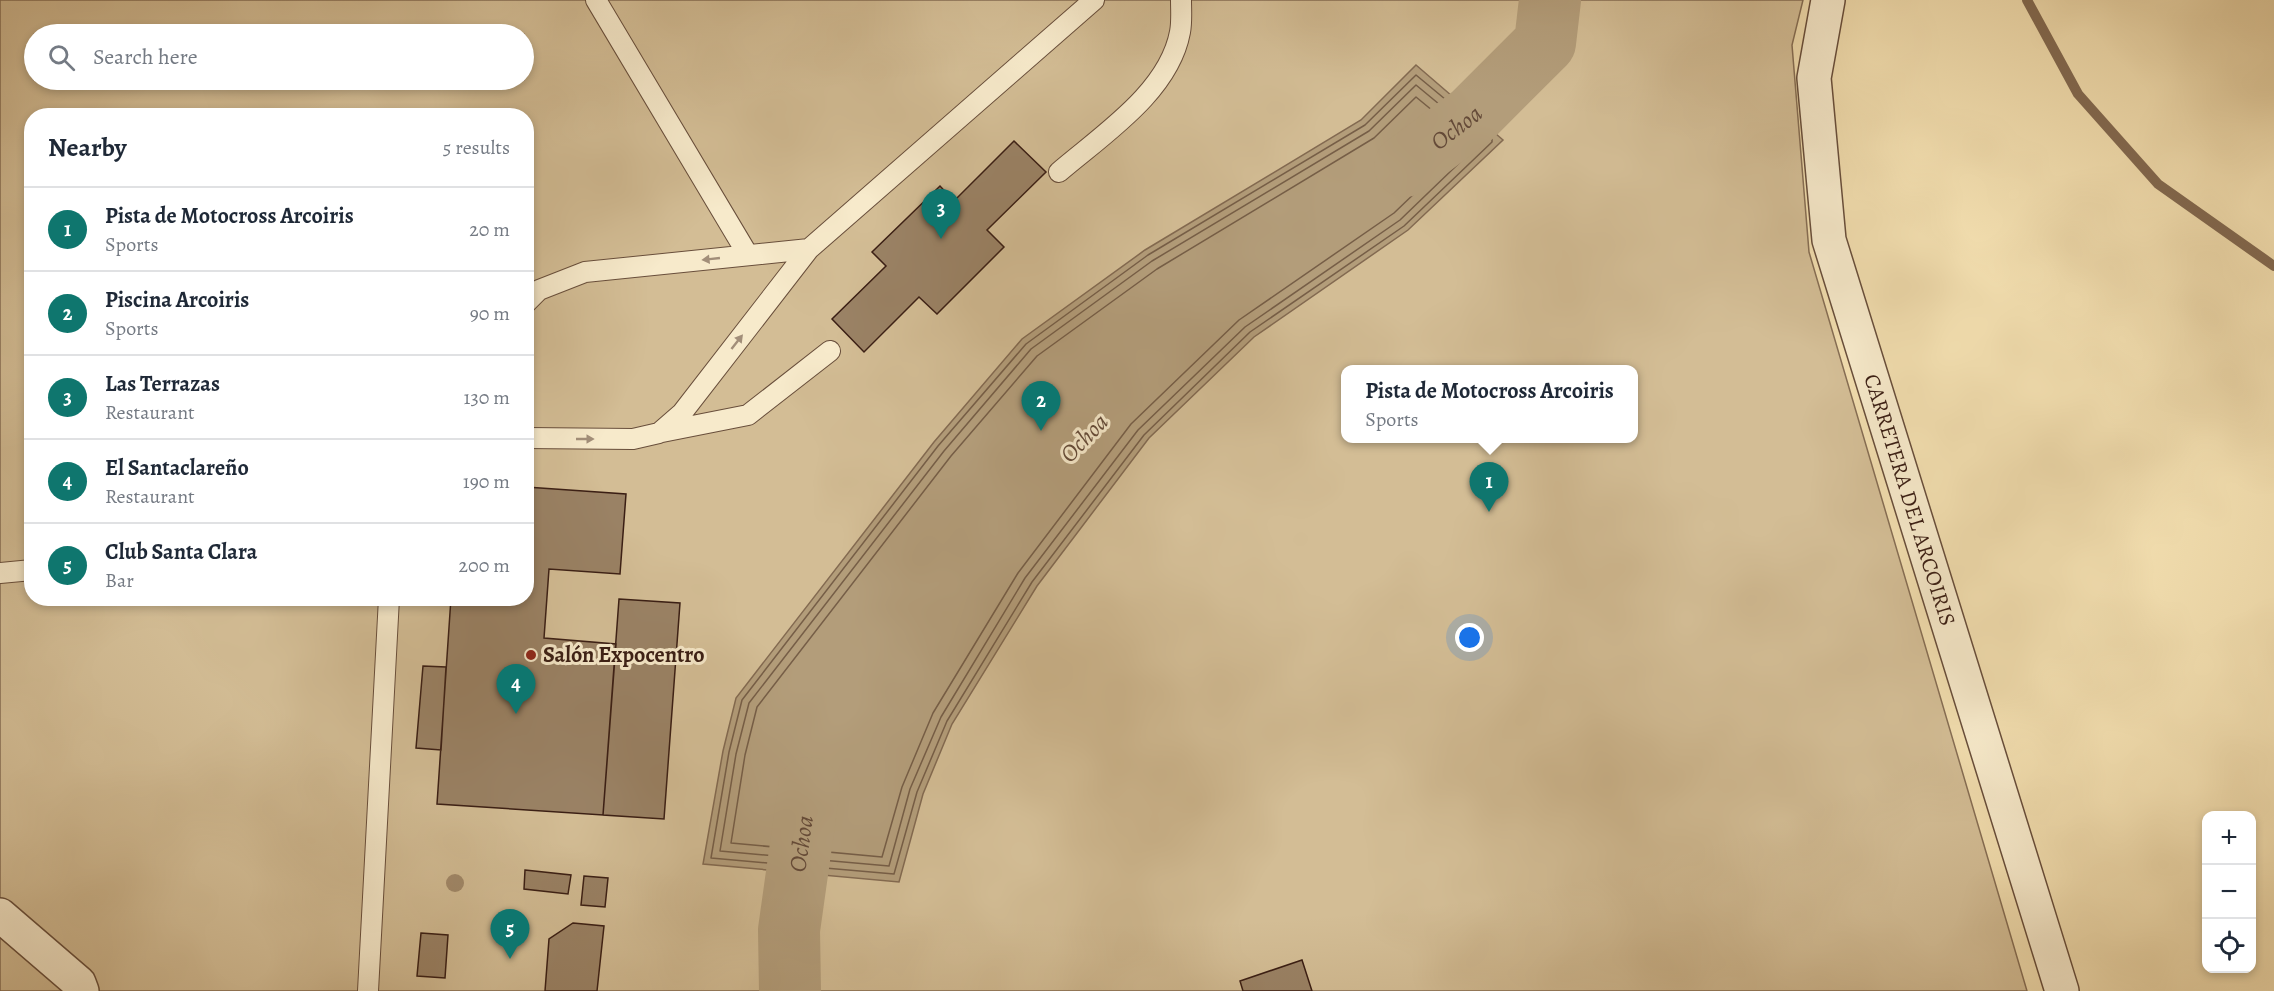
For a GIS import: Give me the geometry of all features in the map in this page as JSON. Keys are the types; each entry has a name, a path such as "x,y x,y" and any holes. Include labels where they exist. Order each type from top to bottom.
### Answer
{"street":[{"name":"CARRETERA DEL ARCOIRIS","path":"1828,0 1814,78 1829,240 2062,991"},
{"path":"0,915 79,983 82,991"}],"lane":[{"path":"596,0 748,255"},
{"path":"659,433 682,413 809,249 1094,0"},
{"path":"1059,172 1149,94 1168,67 1180,33 1181,0"},
{"path":"534,295 539,290 585,272 809,249"},
{"path":"534,438 633,439 748,415 830,351"},
{"path":"0,573 24,571"},
{"path":"368,991 389,606"}],"shaded area":[{"path":"0,0 1803,0 1792,45 1809,252 2027,991 0,991"}],"water":[{"path":"1416,65 1503,140 1408,230 1254,337 1149,438 1037,586 952,724 923,794 899,882 703,864 723,751 736,698 934,442 1022,339 1145,250 1361,120"}],"building":[{"path":"1014,141 1046,172 987,230 1004,247 937,314 919,297 864,352 832,319 886,266 872,252 940,186 954,201"},
{"name":"Salón Expocentro","path":"534,488 626,494 620,574 549,569 544,638 616,644 603,815 437,804 450,606 534,606"},
{"path":"619,599 680,603 664,819 603,815"},
{"path":"423,666 446,667 441,750 416,748"},
{"path":"525,870 571,875 568,894 524,889"},
{"path":"584,876 608,878 605,907 581,905"},
{"path":"573,923 604,926 597,991 545,991 549,939"},
{"path":"421,933 448,935 445,978 417,976"},
{"path":"1302,960 1312,991 1243,991 1240,981"}],"waterway":[{"name":"Ochoa","path":"1405,166 1473,115 1545,43 1550,0"},
{"path":"2027,0 2078,94 2158,184 2274,266"},
{"name":"Ochoa","path":"790,991 789,930 809,788"}],"place":[{"name":"Las Terrazas","path":"941,239"},
{"name":"Piscina Arcoiris","path":"1041,431"},
{"name":"Pista de Motocross Arcoiris","path":"1489,512"},
{"name":"Salón Expocentro","path":"531,655"},
{"name":"El Santaclareño","path":"516,714"},
{"name":"Club Santa Clara","path":"510,959"}]}
